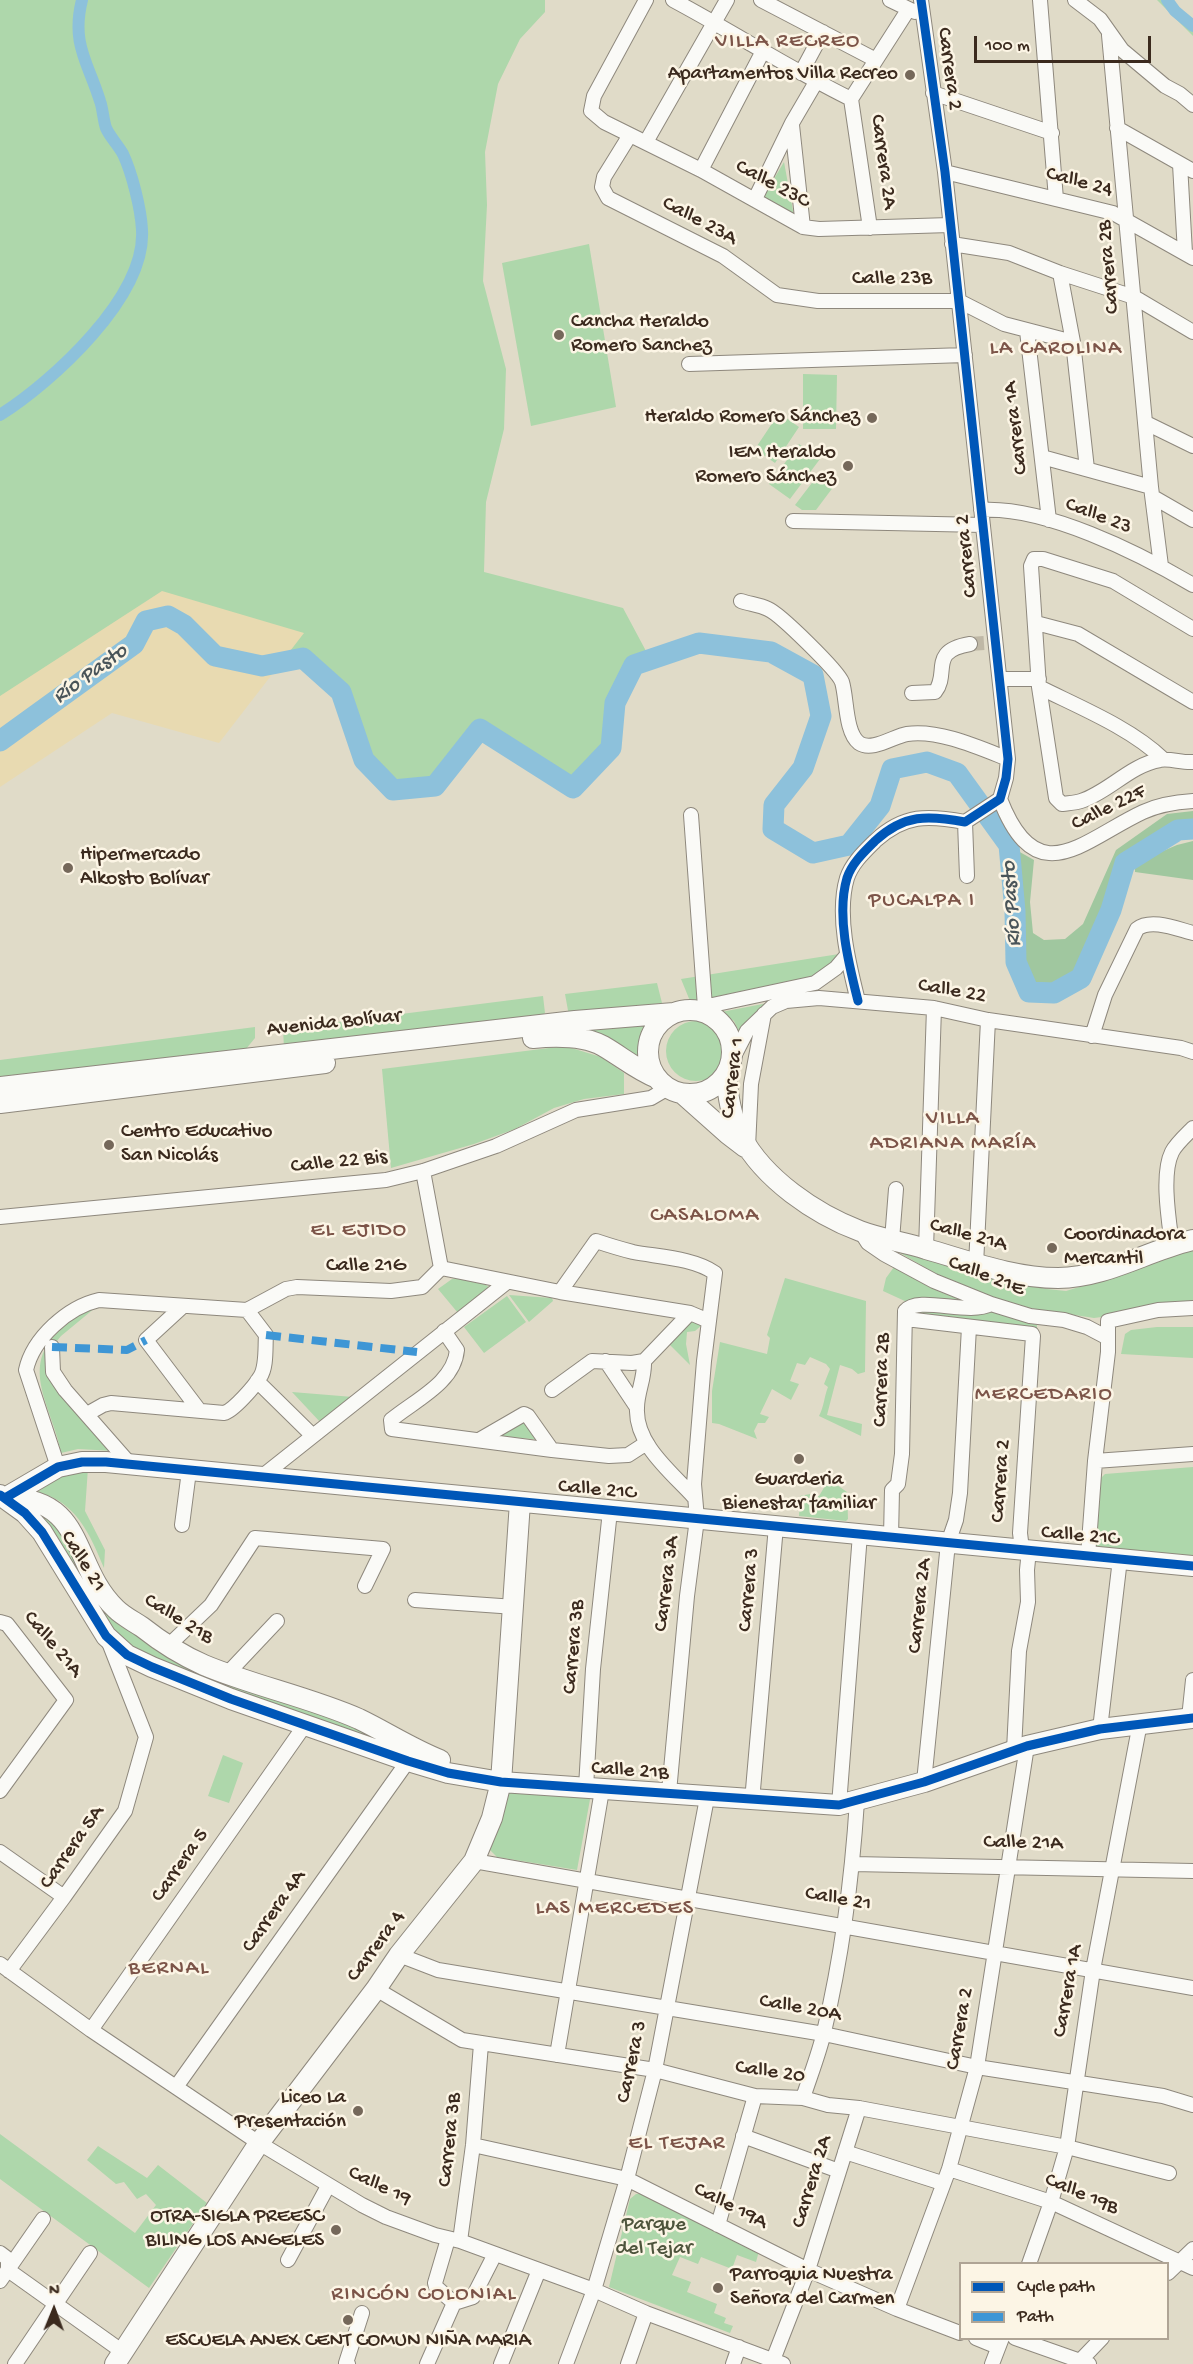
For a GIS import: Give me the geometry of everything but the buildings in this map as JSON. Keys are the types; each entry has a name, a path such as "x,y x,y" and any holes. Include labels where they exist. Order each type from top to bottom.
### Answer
{"street":[{"name":"Calle 23C","path":"646,0 594,96 591,111 604,122 701,170 803,227 819,229 950,225"},
{"path":"673,0 801,74 851,99"},
{"path":"646,142 716,23 727,0"},
{"path":"761,0 876,60"},
{"path":"890,0 908,10 922,7"},
{"path":"1040,0 1056,199"},
{"path":"1075,0 1100,19 1109,35 1122,50 1193,105"},
{"name":"Carrera 2","path":"922,7 945,172 983,525 983,643 1000,679 1008,759 1000,799"},
{"name":"Carrera 2A","path":"870,228 851,99 908,10"},
{"path":"801,74 823,33"},
{"name":"Carrera 2B","path":"1109,35 1161,566"},
{"path":"701,170 763,51"},
{"path":"755,199 792,123 816,82"},
{"path":"933,93 1052,133"},
{"path":"792,123 803,227"},
{"path":"1118,128 1193,171"},
{"name":"Calle 23A","path":"630,135 604,177 602,187 608,198 723,256 777,296"},
{"path":"1180,164 1189,256"},
{"name":"Calle 24","path":"945,172 1113,213 1189,256"},
{"path":"952,244 1009,253 1060,273 1134,297 1193,332"},
{"path":"1060,273 1072,342 1087,469"},
{"name":"Calle 23B","path":"777,296 818,301 959,301 1004,324 1072,342"},
{"name":"Carrera 1A","path":"1027,331 1049,520"},
{"path":"689,364 965,355"},
{"path":"1146,423 1193,446"},
{"path":"1042,457 1087,469 1152,492 1193,520"},
{"name":"Calle 23","path":"981,510 999,509 1049,520 1108,541 1161,566 1193,585"},
{"path":"794,521 983,525"},
{"path":"1163,759 1129,773 1082,801 1062,804 1056,798 1039,683 1031,566 1034,559 1043,559 1113,581 1193,628"},
{"path":"741,601 769,609 786,622 841,679 849,721 857,741 864,746 871,746 906,734 921,733 978,747 1008,759"},
{"path":"1036,623 1078,634 1193,702"},
{"path":"912,693 935,692 938,689 945,656 952,649 983,643"},
{"path":"1000,679 1039,683 1152,749 1163,759 1193,762"},
{"path":"858,1001 847,955 844,901 847,877 857,859 882,835 902,823 916,818 934,816 969,819 1000,799"},
{"name":"Calle 22F","path":"1000,799 1010,824 1024,843 1045,852 1065,852 1084,846 1145,811 1176,802 1193,801"},
{"path":"690,1010 692,815"},
{"path":"967,876 969,819"},
{"path":"1092,1036 1106,994 1137,929 1150,924 1193,933"},
{"name":"Avenida Bolívar","path":"0,1087 575,1021 690,1010 814,983 836,968 847,955"},
{"name":"Calle 22","path":"729,1068 747,1031 772,1006 786,1000 819,998 934,1008 988,1020 1181,1048 1193,1052"},
{"path":"926,1249 934,1008"},
{"path":"690,1010 708,1014 723,1025 729,1036 732,1048 729,1068 715,1087 700,1093 669,1086 650,1064 648,1049 652,1034 661,1022 690,1010"},
{"name":"Carrera 1","path":"750,1150 752,1084 764,1014"},
{"path":"976,1264 988,1020"},
{"name":"Avenida Bolívar","path":"0,1103 549,1036 581,1039 602,1046 669,1086"},
{"name":"Calle 21A","path":"729,1068 730,1106 737,1127 750,1150 770,1173 812,1206 861,1232 1022,1275 1058,1278 1100,1274 1172,1245 1193,1240"},
{"name":"Calle 21A","path":"669,1086 750,1150"},
{"name":"Calle 22 Bis","path":"0,1217 386,1180 423,1171 496,1146 576,1110 651,1098 669,1086"},
{"path":"1172,1245 1166,1197 1169,1161 1172,1152 1193,1128"},
{"path":"423,1171 441,1268 560,1292 690,1313 709,1321"},
{"path":"892,1240 896,1189"},
{"name":"Calle 21E","path":"861,1232 868,1243 884,1254 934,1281 991,1304 1030,1316 1064,1320 1088,1327 1108,1338"},
{"name":"Carrera 3A","path":"560,1292 596,1241 630,1251 687,1262 709,1269 716,1274 704,1361 693,1496 697,1519 687,1596 669,1792"},
{"name":"Calle 21G","path":"247,1310 286,1288 391,1291 422,1287 441,1268"},
{"path":"260,1478 507,1282"},
{"path":"58,1467 26,1370 35,1350 55,1324 87,1302 99,1300 247,1310 266,1335 261,1377 227,1412 111,1403 87,1414"},
{"name":"Carrera 2B","path":"891,1537 892,1490 899,1481 902,1454 905,1311 910,1306 932,1305 963,1309 983,1308 991,1304"},
{"path":"183,1306 146,1340 199,1410"},
{"path":"1088,1556 1108,1321 1158,1310 1193,1308"},
{"path":"552,1390 592,1361 644,1361 690,1313"},
{"path":"906,1319 969,1327"},
{"name":"Carrera 2A","path":"924,1782 948,1542 956,1520 960,1493 969,1327"},
{"name":"Carrera 2","path":"897,2309 949,2169 977,2067 1009,1869 1020,1748 1019,1651 1027,1618 1027,1570 1020,1533 1034,1343 1032,1334 969,1327"},
{"path":"444,1331 457,1350 452,1370 441,1382 391,1420 390,1424 394,1430 609,1456 628,1455 645,1444"},
{"path":"52,1347 53,1372 65,1390 130,1464"},
{"path":"606,1361 636,1406 645,1444 693,1496"},
{"path":"636,1406 645,1370 644,1361"},
{"path":"257,1381 312,1435"},
{"path":"479,1440 524,1414 528,1416 552,1450"},
{"path":"1095,1461 1193,1454"},
{"name":"Calle 21C","path":"3,1497 58,1467 82,1462 130,1464 1193,1566"},
{"path":"182,1525 189,1471"},
{"name":"Calle 21","path":"3,1497 25,1513 42,1532 106,1636 127,1655"},
{"name":"Calle 21B","path":"3,1497 38,1502 56,1512 72,1532 106,1599 117,1610 168,1646 227,1674 358,1719 419,1751 451,1764 469,1777"},
{"name":"Carrera 4","path":"119,2358 259,2143 399,1955 474,1861 492,1818 501,1782 515,1607 520,1502"},
{"name":"Carrera 3B","path":"594,1789 593,1669 610,1511"},
{"name":"Carrera 3","path":"752,1801 776,1526"},
{"path":"803,2098 824,2034 845,1926 853,1864 848,1803 860,1534"},
{"path":"168,1646 210,1605 255,1538 383,1550 365,1586"},
{"path":"1100,1729 1120,1559"},
{"path":"415,1600 515,1607"},
{"path":"227,1674 277,1621"},
{"name":"Calle 21A","path":"0,1622 7,1624 66,1700 0,1791"},
{"name":"Calle 21A","path":"106,1636 146,1737"},
{"name":"Calle 21B","path":"127,1655 152,1668 305,1725 408,1761 469,1777 501,1782 669,1792 707,1798 752,1801 848,1803 924,1782 1020,1748 1100,1729 1140,1723 1192,1722"},
{"path":"1192,1722 1193,1680"},
{"name":"Carrera 1A","path":"1030,2262 1067,2147 1093,1970 1140,1723"},
{"name":"Carrera 5","path":"91,2030 305,1725"},
{"name":"Carrera 5A","path":"4,1968 64,1898 125,1810 146,1737"},
{"name":"Carrera 4A","path":"176,2087 408,1761"},
{"path":"556,2055 587,1880 594,1789"},
{"name":"Carrera 3","path":"566,2364 594,2290 627,2179 655,2070 707,1798"},
{"path":"0,1852 64,1898"},
{"name":"Calle 21","path":"474,1861 1193,1988"},
{"name":"Calle 21A","path":"853,1864 1193,1871"},
{"name":"Calle 20A","path":"399,1955 438,1970 568,1993 667,2006 824,2034 977,2067 1162,2096 1193,2105"},
{"name":"Calle 19","path":"4,1968 91,2030 259,2143 328,2186 386,2217 594,2290 646,2313 778,2362"},
{"name":"Calle 20","path":"375,1989 462,2040 655,2070 755,2096 803,2098 828,2105 859,2108 1067,2147 1169,2173"},
{"name":"Carrera 3B","path":"454,2240 473,2145 481,2044"},
{"path":"718,2225 755,2096"},
{"name":"Carrera 2A","path":"808,2270 859,2108"},
{"path":"743,2136 839,2171"},
{"name":"Calle 19A","path":"473,2145 627,2179 808,2270 897,2309 959,2333"},
{"path":"845,2152 942,2183"},
{"name":"Calle 19B","path":"949,2169 1050,2202 1193,2268"},
{"path":"288,2260 328,2186"},
{"path":"4,2276 43,2219"},
{"path":"454,2240 435,2283 436,2287 454,2303"},
{"path":"1169,2271 1193,2249"},
{"path":"0,2253 8,2259 4,2276"},
{"path":"15,2364 90,2253"},
{"path":"427,2364 454,2303 473,2297 495,2254"},
{"path":"501,2364 539,2270"},
{"path":"778,2362 808,2270"},
{"path":"4,2276 55,2304 119,2358"},
{"path":"347,2364 362,2313"},
{"path":"628,2364 646,2313"},
{"path":"1020,2340 1082,2363 1100,2340"},
{"path":"992,2364 1000,2343"},
{"path":"733,2364 739,2347"}],"green space":[{"path":"0,0 545,0 545,12 520,39 498,84 485,152 487,205 483,281 506,369 504,429 486,502 484,572 623,608 646,651 634,665 615,703 611,748 573,788 480,729 435,786 393,790 362,754 341,692 303,658 262,666 0,741"},
{"path":"1157,0 1171,0 1193,20 1193,36"},
{"path":"784,162 794,216 763,197"},
{"name":"Cancha Heraldo Romero Sanchez","path":"589,244 616,407 531,426 502,263"},
{"path":"803,374 837,375 836,429 803,429"},
{"path":"779,413 799,427 775,463 755,449"},
{"path":"799,444 820,459 790,499 769,484"},
{"path":"818,475 834,486 816,510 802,510 795,505"},
{"path":"1193,811 1193,825 1176,826 1123,860 1110,906 1079,974 1047,986 1032,984 1019,963 1018,851 1034,860 1030,902 1033,933 1044,940 1065,939 1083,924 1116,850 1167,814"},
{"path":"1193,841 1193,880 1135,872 1135,863 1177,845"},
{"path":"839,954 839,964 794,989 690,1001 681,979"},
{"path":"657,983 662,1003 569,1016 565,994"},
{"path":"543,996 545,1013 536,1019 284,1048 283,1029"},
{"path":"768,1003 742,1038 734,1021 721,1012"},
{"path":"696,1021 713,1026 721,1034 726,1051 721,1068 713,1076 696,1081 679,1076 671,1068 666,1051 671,1034 679,1026"},
{"path":"655,1023 644,1040 642,1060 580,1028"},
{"path":"255,1027 255,1038 246,1049 0,1078 0,1060"},
{"path":"565,1046 601,1057 624,1073 624,1094 584,1099 554,1108 515,1129 474,1144 391,1168 382,1069"},
{"path":"881,1242 934,1262 990,1278 1066,1291 1122,1274 1193,1245 1193,1305 1094,1318 1016,1306 954,1284"},
{"path":"894,1267 940,1292 978,1306 907,1302 883,1291 886,1278"},
{"path":"785,1278 866,1301 865,1372 858,1374 840,1365 827,1415 862,1424 861,1436 819,1416 828,1387 824,1384 830,1369 826,1364 810,1357 805,1365 797,1363 790,1381 799,1384 791,1400 772,1389 760,1414 769,1417 765,1423 758,1423 754,1431 757,1439 712,1423 712,1391 720,1342 767,1354 770,1338 767,1335"},
{"path":"452,1279 482,1282 490,1288 458,1313 438,1289"},
{"path":"509,1295 552,1298 553,1301 529,1322"},
{"path":"507,1296 526,1322 484,1353 464,1327"},
{"path":"97,1302 101,1303 61,1336 52,1347 55,1382 103,1445 107,1444 114,1451 78,1449 61,1453 42,1391 41,1362 46,1348 56,1334"},
{"path":"916,1309 994,1312 1037,1325 1037,1331 912,1318"},
{"path":"691,1318 702,1325 695,1331 687,1332 686,1344 690,1365 668,1343"},
{"path":"1193,1327 1193,1358 1121,1354 1125,1334 1131,1330"},
{"path":"292,1392 353,1397 321,1423"},
{"path":"529,1415 552,1441 501,1436"},
{"path":"1193,1467 1193,1561 1095,1552 1101,1478 1105,1474"},
{"path":"88,1468 85,1511 105,1550 104,1568 87,1532 72,1511 62,1503 38,1492 57,1477"},
{"path":"834,1483 847,1492 848,1519 846,1521 799,1516 800,1496 810,1494 819,1496 825,1486"},
{"path":"28,1502 63,1532 102,1608 120,1626 161,1647 325,1710 419,1757 261,1703 134,1652 118,1641"},
{"path":"223,1755 243,1763 229,1803 208,1796"},
{"path":"507,1788 591,1794 577,1870 497,1857 490,1850 489,1843"},
{"path":"0,2134 135,2233 156,2205 146,2194 137,2199 124,2182 116,2184 87,2160 98,2146 147,2178 158,2165 207,2203 149,2288 0,2179"},
{"name":"Parque del Tejar","path":"636,2194 645,2194 759,2251 756,2262 737,2255 732,2269 701,2257 698,2264 680,2257 672,2275 691,2282 687,2292 717,2304 714,2313 726,2318 724,2323 733,2326 730,2333 609,2287 630,2199"}],"sand":[{"path":"162,591 304,633 219,743 112,713 0,787 0,696"}],"waterway":[{"path":"0,415 45,382 92,335 113,309 129,283 139,256 142,230 133,181 123,154 106,128 101,104 82,52 78,29 82,0"},
{"path":"1167,0 1175,11 1193,26"},
{"name":"Río Pasto","path":"0,741 134,644 146,621 168,616 184,625 215,656 262,666 303,658 341,692 364,760 393,790 435,786 480,729 573,788 611,748 615,703 634,665 699,643 771,652 813,675 821,716 803,768 774,805 773,829 813,853 849,845 880,806 892,769 927,762 957,773 1009,845 1015,911 1016,962 1029,992 1054,993 1081,978 1111,910 1125,863 1178,830 1193,829"}],"tunnel":[{"path":"970,644 984,643"}],"marked path":[{"path":"266,1335 417,1352"},
{"path":"52,1347 127,1350 146,1340"}],"cycle path":[{"path":"858,1001 843,924 844,892 852,867 875,841 906,821 939,818 965,822 1000,799 1008,759 945,172 921,0"},
{"path":"5,1498 58,1467 82,1462 106,1462 1193,1566"},
{"path":"0,1495 25,1513 42,1532 106,1636 127,1655 231,1699 448,1773 501,1782 839,1805 924,1782 1027,1746 1100,1729 1193,1718"}],"place":[{"name":"Apartamentos Villa Recreo","path":"910,75"},
{"name":"Cancha Heraldo Romero Sanchez","path":"559,335"},
{"name":"Heraldo Romero Sánchez","path":"872,418"},
{"name":"IEM Heraldo Romero Sánchez","path":"848,466"},
{"name":"Hipermercado Alkosto Bolívar","path":"68,868"},
{"name":"Centro Educativo San Nicolás","path":"109,1145"},
{"name":"Coordinadora Mercantil","path":"1052,1248"},
{"name":"Guarderia Bienestar familiar","path":"799,1459"},
{"name":"Liceo La Presentación","path":"358,2111"},
{"name":"OTRA-SIGLA PREESC BILING LOS ANGELES","path":"336,2230"},
{"name":"Parroquia Nuestra Señora del Carmen","path":"718,2288"},
{"name":"ESCUELA ANEX CENT COMUN NIÑA MARIA","path":"348,2320"}],"district":[{"name":"VILLA RECREO","path":"788,43"},
{"name":"LA CAROLINA","path":"1056,350"},
{"name":"PUCALPA I","path":"922,902"},
{"name":"VILLA ADRIANA MARÍA","path":"953,1132"},
{"name":"CASALOMA","path":"705,1217"},
{"name":"EL EJIDO","path":"359,1232"},
{"name":"MERCEDARIO","path":"1044,1396"},
{"name":"LAS MERCEDES","path":"615,1910"},
{"name":"BERNAL","path":"169,1970"},
{"name":"EL TEJAR","path":"677,2145"},
{"name":"RINCÓN COLONIAL","path":"424,2296"}]}
